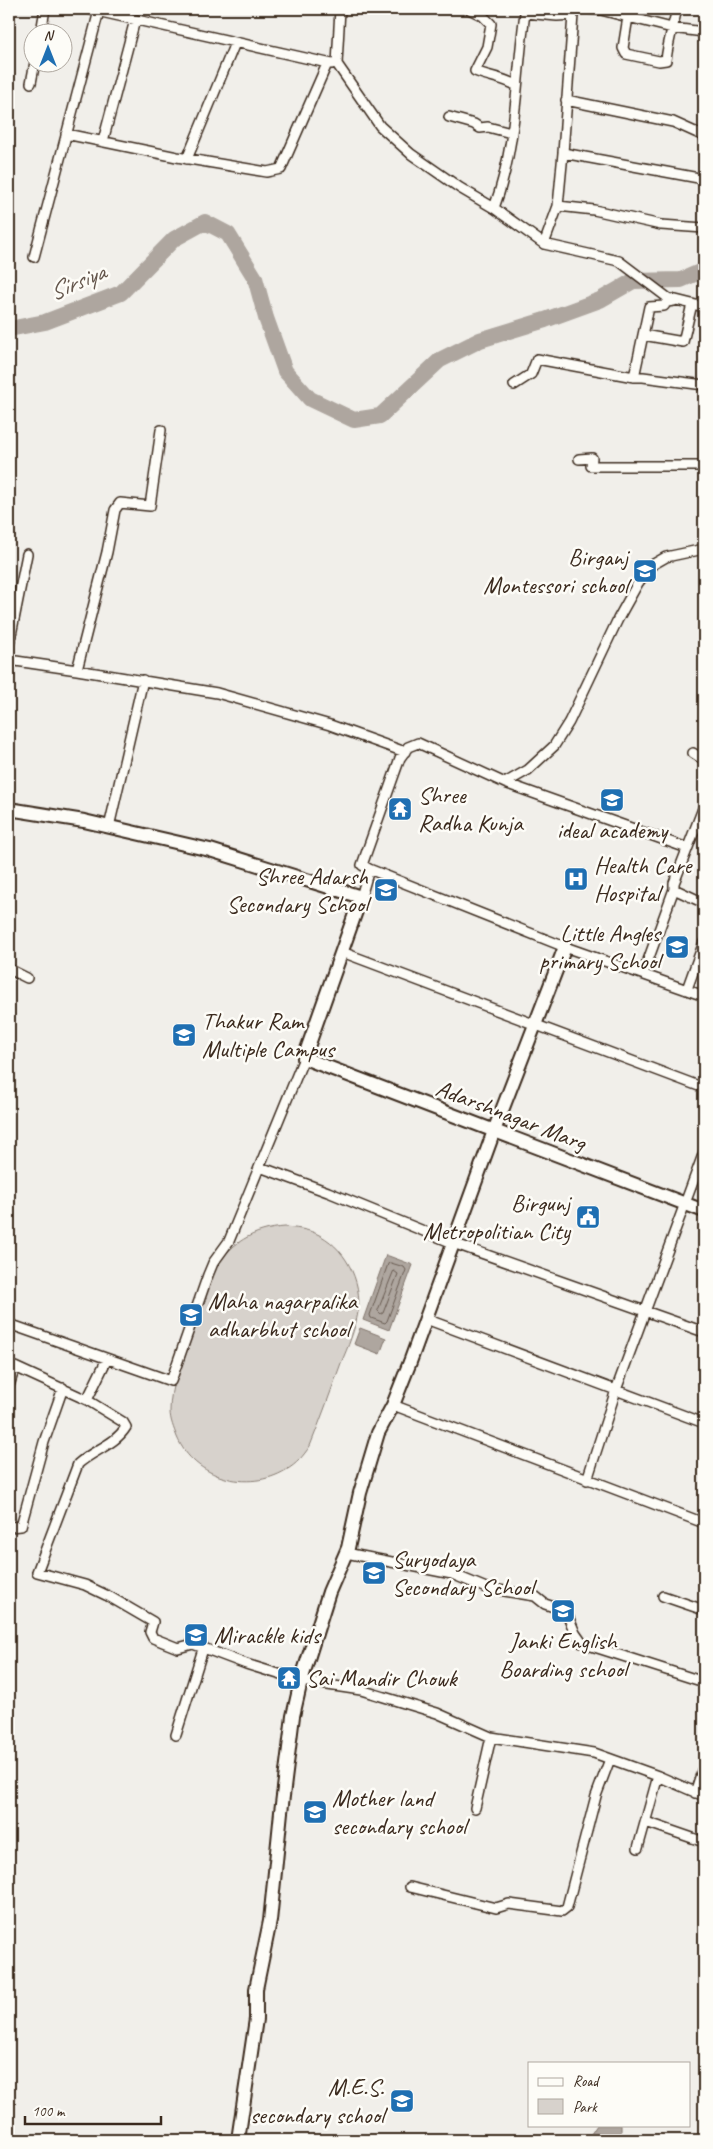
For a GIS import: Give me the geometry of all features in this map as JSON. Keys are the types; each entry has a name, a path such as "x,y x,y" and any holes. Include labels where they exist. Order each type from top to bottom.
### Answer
{"street":[{"path":"43,22 45,9"},
{"path":"88,9 332,64 380,126 411,154 460,188 494,208 544,244 619,262 671,300 704,307"},
{"path":"66,134 187,159 267,172 281,168 332,64 340,9"},
{"path":"470,9 483,16 491,24 487,47 475,72 511,82 517,86"},
{"path":"588,9 629,13 672,28 704,32"},
{"path":"629,13 623,48 626,54 659,61 666,60 677,9"},
{"path":"34,257 99,11"},
{"path":"494,208 504,182 525,13 574,12 558,206 544,244"},
{"path":"103,141 135,20"},
{"path":"187,159 235,43"},
{"path":"31,83 33,72"},
{"path":"566,100 672,122 704,136"},
{"path":"449,117 474,124 480,128 488,127 511,133"},
{"path":"563,153 704,179"},
{"path":"558,206 594,210 661,224 704,228"},
{"path":"634,377 649,307 664,306 671,300"},
{"path":"643,335 683,342 692,304"},
{"path":"514,385 531,374 537,359 634,377 704,385"},
{"path":"77,670 107,552 115,510 120,503 150,506 162,430"},
{"path":"579,459 592,458 591,466 704,466"},
{"path":"505,783 528,770 554,746 569,722 618,619 638,583 652,565 666,557 704,549"},
{"path":"9,645 27,554"},
{"path":"9,660 217,693 330,725 405,752"},
{"path":"109,827 143,680"},
{"path":"687,848 505,783 418,742 408,747 400,758 362,865 369,870 565,947 704,996"},
{"path":"693,753 704,760"},
{"path":"643,974 674,889 674,883 704,806"},
{"path":"9,809 109,827 210,850 361,897"},
{"path":"9,1324 171,1382 208,1275 213,1263 230,1241 304,1058 369,870"},
{"path":"674,889 704,903"},
{"path":"687,989 704,942"},
{"path":"238,2140 256,2014 256,1989 270,1921 293,1716 301,1681 329,1592 346,1553 360,1492 378,1433 393,1406 494,1131 565,947"},
{"path":"342,952 534,1026 704,1088"},
{"path":"9,969 27,978"},
{"name":"Adarshnagar Marg","path":"304,1058 704,1211"},
{"path":"587,1480 616,1390 704,1152"},
{"path":"260,1168 328,1192 453,1243 704,1332"},
{"path":"426,1320 704,1423"},
{"path":"87,1400 107,1359"},
{"path":"9,1386 15,1367 87,1400 123,1422 126,1427 113,1441 88,1454 78,1464 37,1572 85,1585 110,1597 153,1622 150,1632 153,1638 178,1648 193,1644 301,1681 361,1690 437,1713 491,1737 594,1753 658,1776 700,1794 704,1765"},
{"path":"9,1527 20,1526 63,1388"},
{"path":"393,1406 704,1523"},
{"path":"346,1553 452,1574 494,1590 534,1596 544,1604 566,1611 575,1632 582,1642 704,1682"},
{"path":"663,1596 704,1610"},
{"path":"176,1736 203,1649"},
{"path":"474,1808 491,1737"},
{"path":"410,1887 496,1908 509,1904 562,1911 567,1907 596,1796 610,1760"},
{"path":"638,1848 658,1776"},
{"path":"646,1822 704,1842"}],"green space":[{"path":"285,1227 315,1233 335,1246 343,1255 349,1265 357,1288 359,1300 357,1319 310,1446 297,1462 290,1468 271,1477 255,1480 224,1478 209,1472 196,1463 185,1451 177,1437 170,1414 173,1385 207,1288 220,1261 243,1239 263,1231"}],"water":[{"path":"386,1255 413,1265 389,1330 363,1320"},
{"path":"360,1328 386,1338 380,1354 354,1344"},
{"path":"596,2126 621,2126 621,2140 592,2140 591,2134"}],"waterway":[{"name":"Sirsiya","path":"9,329 45,322 121,293 174,239 205,222 228,234 255,278 266,318 285,371 310,399 354,420 380,416 440,360 480,340 545,320 600,300 633,281 681,280 704,270"}],"place":[{"name":"Birganj Montessori school","path":"645,571"},
{"name":"ideal academy","path":"612,800"},
{"name":"Shree Radha Kunja","path":"400,809"},
{"name":"Health Care Hospital","path":"576,879"},
{"name":"Shree Adarsh Secondary School","path":"386,890"},
{"name":"Little Angles primary School","path":"677,947"},
{"name":"Thakur Ram Multiple Campus","path":"184,1035"},
{"name":"Birgunj Metropolitian City","path":"588,1217"},
{"name":"Maha nagarpalika adharbhut school","path":"191,1315"},
{"name":"Suryodaya Secondary School","path":"374,1573"},
{"name":"Janki English Boarding school","path":"563,1611"},
{"name":"Mirackle kids","path":"196,1635"},
{"name":"Sai Mandir Chowk","path":"289,1678"},
{"name":"Mother land secondary school","path":"315,1812"},
{"name":"M.E.S. secondary school","path":"402,2101"}]}
